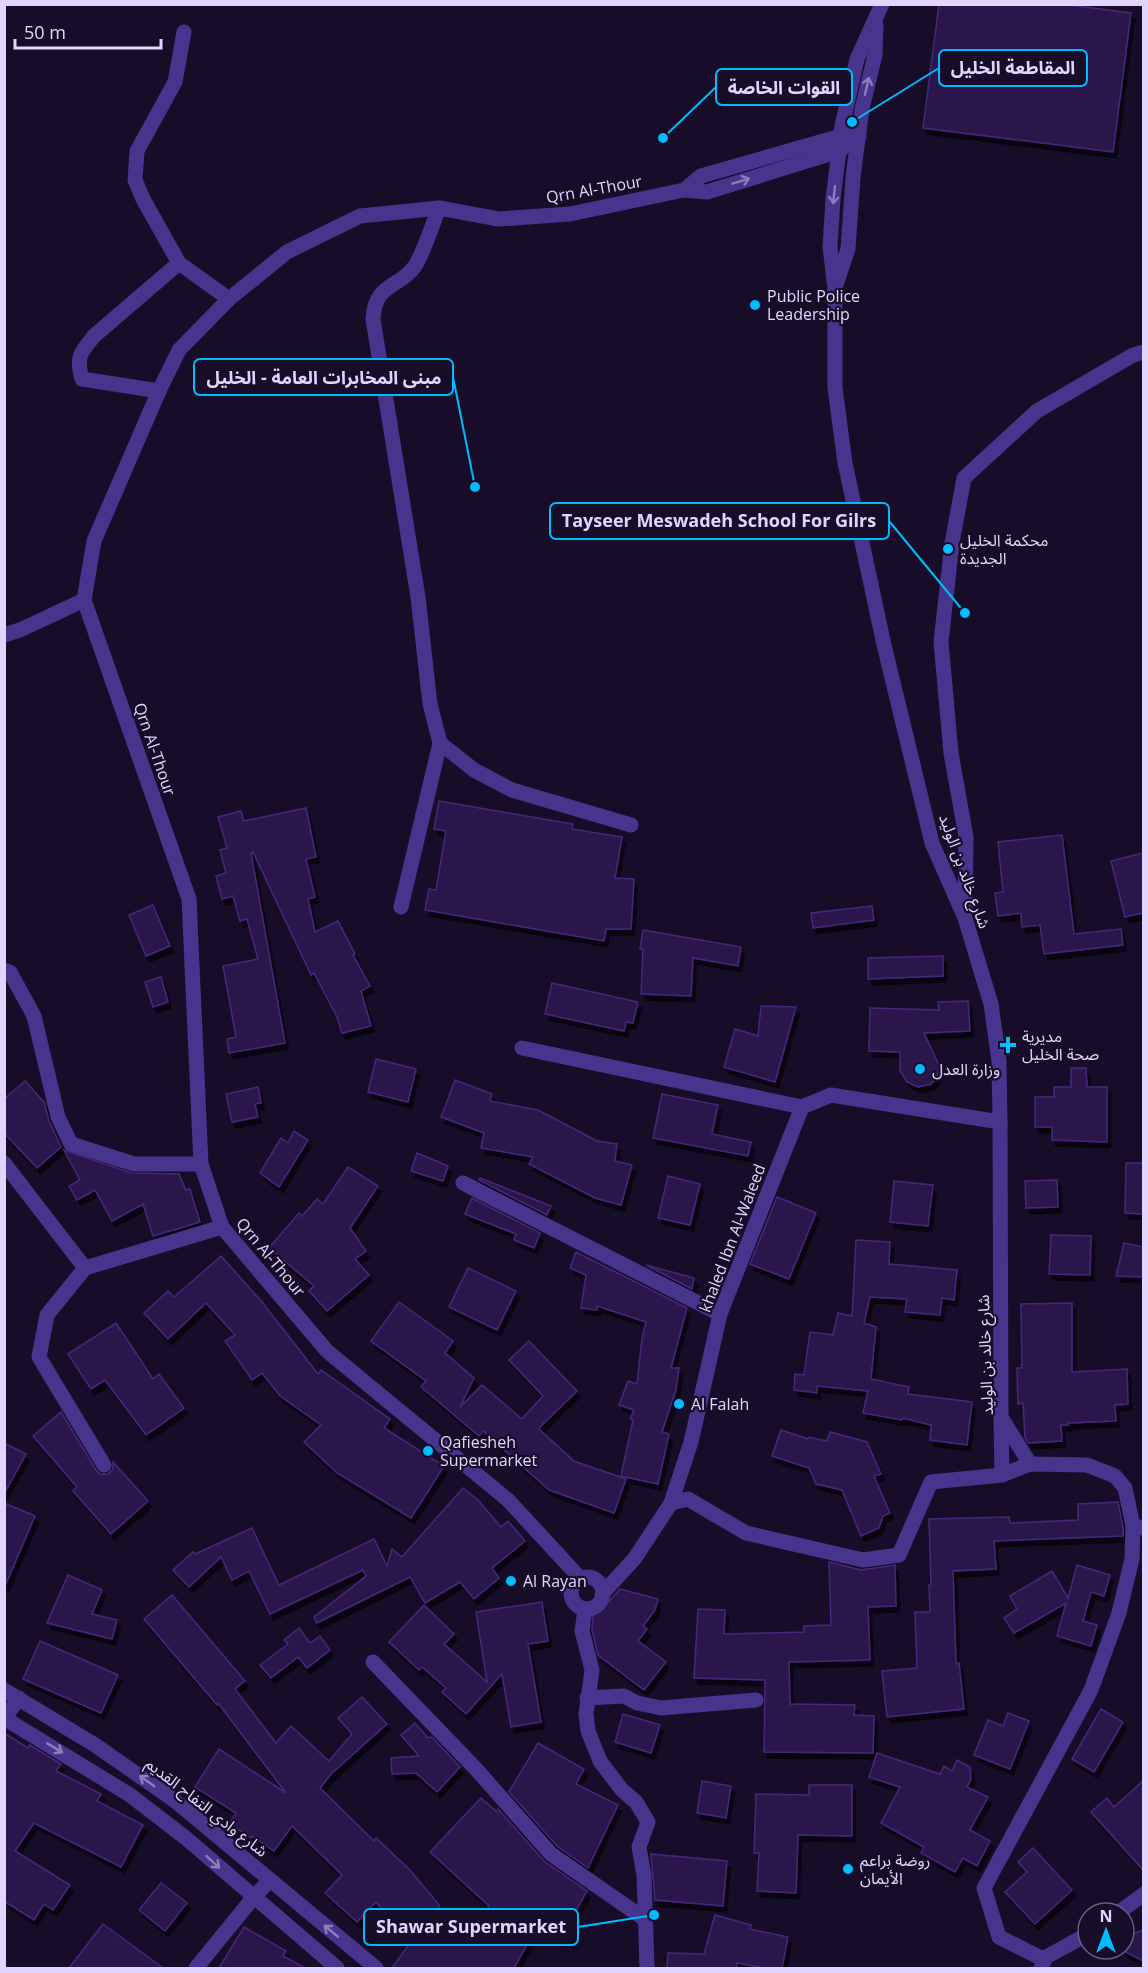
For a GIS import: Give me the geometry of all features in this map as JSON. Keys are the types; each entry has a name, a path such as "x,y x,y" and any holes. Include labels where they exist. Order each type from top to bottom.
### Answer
{"street":[{"path":"835,288 848,249 853,177 862,109 875,55 879,11"},
{"path":"835,288 830,247 840,144 857,59 879,11"},
{"path":"184,32 174,82 137,150 135,180 143,199 179,263 229,299"},
{"path":"840,144 859,136"},
{"name":"Qrn Al-Thour","path":"580,1578 508,1500 327,1351 222,1227 201,1164 189,900 84,600 94,541 179,350 229,299 287,252 360,216 439,208 499,219 558,215 684,190 707,192 840,144"},
{"path":"401,907 440,743 430,704 418,597 373,319 375,304 383,291 415,266 439,208"},
{"path":"159,391 82,379 78,362 84,348 94,336 179,263"},
{"name":"شارع خالد بن الوليد","path":"835,288 835,388 844,463 884,645 932,843 965,918 991,1004 999,1060 1001,1417 1030,1464"},
{"path":"965,918 966,837 951,753 942,642 952,543 964,478 1037,411 1133,355 1143,352"},
{"path":"4,634 20,630 84,600"},
{"path":"440,743 474,770 512,790 631,825"},
{"path":"4,970 10,972 34,1016 58,1118 71,1144 134,1164 201,1164"},
{"path":"522,1048 802,1107 831,1095 1000,1122"},
{"name":"khaled Ibn Al-Waleed","path":"602,1594 635,1558 671,1503 691,1442 720,1314 802,1107"},
{"path":"4,1163 85,1268"},
{"path":"463,1183 720,1314"},
{"path":"104,1465 39,1357 46,1315 85,1268 222,1227"},
{"path":"1001,1417 1002,1475"},
{"path":"671,1503 688,1499 747,1533 863,1560 898,1555 931,1482 1002,1475 1030,1464 1087,1465 1115,1476 1125,1488 1138,1527 1119,1612 1091,1690 984,1888 999,1937 1041,1958 1044,1963 1076,1942"},
{"path":"580,1578 594,1578 601,1586 602,1594 597,1605 585,1609 574,1603 571,1598 572,1586 580,1578"},
{"path":"585,1609 582,1631 592,1670 587,1698 588,1731 600,1761 622,1790 636,1802 648,1822 639,1847 643,1864 646,1968"},
{"path":"373,1662 476,1769 552,1854 646,1920"},
{"name":"شارع وادي التفاح القديم","path":"4,1690 95,1744 174,1800 376,1968"},
{"path":"587,1698 624,1696 637,1703 662,1708 756,1700"},
{"path":"19,1698 5,1719 130,1795 187,1839 337,1968"},
{"path":"196,1968 270,1880"}],"building":[{"path":"939,4 1061,4 1131,13 1113,152 923,128"},
{"path":"439,801 573,824 572,829 622,837 615,878 634,879 631,929 606,929 604,941 425,910 429,889 436,890 446,831 434,829"},
{"path":"306,808 316,857 306,859 315,897 308,899 315,932 338,921 370,986 361,991 371,1026 342,1033 337,1017 314,973 311,975 253,852 251,853 285,1043 229,1053 227,1039 236,1037 223,966 258,959 247,919 240,921 233,896 222,899 216,876 226,873 220,850 227,848 218,817 241,811 244,821"},
{"path":"1062,835 1074,934 1121,929 1123,945 1044,954 1040,925 1022,927 1021,913 998,916 995,893 1003,892 998,842"},
{"path":"1143,853 1143,913 1125,917 1111,861"},
{"path":"153,905 170,946 146,956 129,915"},
{"path":"872,906 874,920 813,928 811,913"},
{"path":"643,930 741,947 738,966 693,958 691,996 641,994 643,949 640,949"},
{"path":"943,956 943,976 868,979 868,958"},
{"path":"161,977 168,1002 153,1007 145,982"},
{"path":"552,983 638,1002 633,1023 626,1022 624,1031 545,1014"},
{"path":"968,1001 970,1031 924,1033 940,1067 936,1079 931,1084 918,1087 907,1082 900,1071 900,1052 869,1051 870,1008 939,1010 938,1002"},
{"path":"761,1006 796,1007 775,1082 724,1067 735,1029 758,1036"},
{"path":"376,1059 416,1069 408,1102 368,1092"},
{"path":"1071,1068 1086,1068 1087,1087 1107,1087 1107,1142 1052,1140 1052,1127 1035,1127 1035,1097 1054,1097 1054,1087 1071,1087"},
{"path":"455,1080 492,1094 490,1101 538,1110 597,1141 617,1144 615,1161 632,1165 621,1205 595,1198 529,1164 533,1157 481,1148 484,1133 441,1117"},
{"path":"25,1081 44,1102 49,1121 61,1147 37,1168 4,1133 4,1099"},
{"path":"258,1087 261,1103 255,1104 258,1117 232,1122 226,1094"},
{"path":"662,1094 718,1105 712,1134 751,1142 748,1156 653,1138"},
{"path":"294,1131 308,1140 279,1187 260,1173 281,1138 288,1143"},
{"path":"64,1150 131,1173 179,1174 186,1190 190,1189 200,1222 153,1236 143,1204 112,1221 95,1190 77,1200 69,1186 80,1180"},
{"path":"417,1153 448,1166 443,1181 411,1171"},
{"path":"1126,1163 1143,1163 1143,1214 1125,1213"},
{"path":"348,1167 378,1186 350,1228 366,1251 355,1259 369,1275 327,1311 309,1291 314,1286 269,1248 299,1213 302,1216 317,1199 323,1204"},
{"path":"668,1176 700,1184 690,1225 658,1218"},
{"path":"480,1178 551,1206 547,1215 479,1180"},
{"path":"1057,1180 1058,1207 1026,1208 1025,1181"},
{"path":"894,1181 933,1185 928,1226 890,1222"},
{"path":"777,1197 816,1213 789,1279 750,1264"},
{"path":"472,1198 540,1233 534,1248 514,1240 516,1234 465,1214"},
{"path":"1051,1235 1091,1236 1090,1275 1049,1274"},
{"path":"856,1240 890,1242 889,1264 957,1270 954,1300 942,1298 940,1315 905,1312 907,1299 870,1297 864,1323 876,1327 871,1379 909,1387 908,1394 972,1402 967,1445 930,1440 931,1425 903,1418 902,1420 863,1413 868,1391 817,1386 817,1393 794,1390 795,1374 804,1375 810,1332 833,1335 838,1313 852,1316"},
{"path":"1124,1243 1143,1247 1143,1277 1116,1276"},
{"path":"576,1252 687,1308 671,1368 679,1368 676,1390 662,1432 669,1434 658,1484 621,1476 633,1420 630,1419 634,1410 619,1405 628,1381 637,1384 646,1322 597,1306 597,1310 581,1308 586,1275 570,1268"},
{"path":"221,1256 262,1302 318,1374 321,1370 390,1419 384,1428 444,1466 411,1518 337,1473 304,1442 321,1425 280,1396 262,1373 252,1380 225,1341 235,1335 206,1303 168,1339 144,1313 168,1291 174,1297"},
{"path":"646,1265 694,1278 692,1289"},
{"path":"468,1268 516,1291 497,1330 449,1307"},
{"path":"399,1302 453,1341 445,1353 474,1378 460,1407 482,1385 522,1419 543,1396 509,1360 529,1341 577,1391 539,1428 574,1461 626,1479 614,1513 549,1490 483,1431 479,1436 421,1387 426,1381 371,1341"},
{"path":"1072,1303 1072,1372 1127,1369 1128,1404 1115,1405 1116,1421 1068,1423 1068,1425 1061,1425 1062,1441 1028,1443 1025,1437 1023,1403 1018,1404 1017,1368 1022,1368 1021,1304"},
{"path":"116,1323 153,1379 159,1374 184,1408 146,1435 105,1380 91,1389 68,1354"},
{"path":"61,1412 96,1470 100,1474 108,1474 113,1469 113,1462 148,1501 111,1534 73,1491 77,1487 33,1436"},
{"path":"781,1430 808,1439 809,1437 827,1441 830,1432 867,1442 881,1474 874,1476 890,1513 883,1516 879,1528 861,1536 842,1490 816,1484 809,1468 772,1456"},
{"path":"4,1443 26,1454 4,1494"},
{"path":"463,1488 478,1500 501,1527 508,1521 525,1541 492,1568 499,1578 474,1599 460,1582 425,1603 410,1577 317,1623 314,1617 366,1576 363,1570 270,1614 249,1571 232,1580 221,1557 189,1587 173,1570 193,1552 195,1554 252,1528 279,1585 374,1539 387,1566 392,1549 402,1557"},
{"path":"1118,1502 1123,1536 994,1541 996,1569 953,1571 956,1664 959,1663 964,1709 887,1717 882,1671 917,1668 915,1612 930,1612 929,1519 1009,1517 1010,1523 1078,1520 1078,1504"},
{"path":"4,1503 35,1516 5,1586 4,1586"},
{"path":"829,1562 861,1570 895,1565 896,1606 868,1607 870,1660 789,1662 790,1704 855,1705 854,1715 874,1716 873,1753 764,1752 765,1680 694,1678 698,1609 725,1610 724,1634 804,1632 804,1626 831,1625"},
{"path":"1077,1565 1110,1575 1104,1596 1091,1592 1083,1621 1097,1625 1091,1646 1057,1636 1066,1603 1014,1633 1004,1618 1017,1609 1010,1596 1052,1571 1068,1598"},
{"path":"68,1575 102,1590 92,1614 117,1620 112,1639 47,1623"},
{"path":"620,1589 658,1599 655,1610 643,1626 647,1629 638,1641 666,1662 644,1690 598,1655 592,1630 594,1606 597,1602 609,1601"},
{"path":"172,1595 245,1681 235,1689 276,1743 291,1726 329,1761 352,1734 338,1718 362,1697 387,1724 332,1773 320,1788 374,1841 376,1838 410,1870 440,1906 437,1908 471,1939 489,1906 430,1852 481,1798 497,1812 498,1809 544,1861 587,1891 559,1941 536,1929 514,1968 392,1968 410,1943 376,1902 357,1922 325,1893 342,1875 292,1826 274,1851 229,1824 236,1813 195,1787 219,1749 286,1793 218,1703 217,1705 144,1619"},
{"path":"542,1602 548,1641 528,1644 541,1722 511,1727 502,1674 466,1714 442,1692 446,1688 422,1667 419,1670 389,1642 424,1605 454,1634 444,1644 487,1682 476,1612"},
{"path":"299,1628 310,1643 320,1636 330,1650 307,1668 298,1657 271,1678 260,1665 288,1644 284,1640"},
{"path":"40,1641 118,1675 101,1713 23,1679"},
{"path":"1101,1709 1123,1722 1094,1772 1072,1759"},
{"path":"1008,1713 1029,1721 1010,1769 974,1755 988,1720 1003,1726"},
{"path":"623,1714 660,1725 651,1753 615,1742"},
{"path":"415,1723 428,1738 432,1737 460,1767 437,1792 416,1773 392,1774 391,1758 419,1756 401,1735"},
{"path":"4,1733 28,1748 30,1745 61,1764 56,1771 101,1794 97,1801 143,1825 121,1867 34,1823 15,1851 70,1885 53,1910 44,1904 34,1920 4,1901"},
{"path":"538,1743 584,1769 576,1784 618,1805 588,1868 558,1847 509,1792"},
{"path":"877,1753 940,1774 944,1766 952,1771 957,1760 970,1767 971,1779 967,1787 988,1797 970,1830 990,1841 977,1866 963,1858 955,1872 921,1853 924,1847 881,1823 900,1787 869,1777"},
{"path":"702,1781 731,1786 726,1818 697,1813"},
{"path":"1143,1781 1143,1870 1091,1812 1107,1798 1114,1807"},
{"path":"809,1785 852,1785 852,1836 798,1835 796,1893 757,1891 759,1853 754,1853 756,1794 809,1795"},
{"path":"1033,1848 1072,1890 1035,1924 1005,1892 1027,1872 1018,1862"},
{"path":"651,1854 727,1861 723,1906 655,1900"},
{"path":"161,1883 187,1903 165,1931 139,1910"},
{"path":"715,1915 751,1925 750,1929 788,1937 782,1968 765,1968 737,1963 737,1968 667,1968 668,1953 704,1954"},
{"path":"103,1924 163,1968 69,1968"},
{"path":"244,1927 286,1951 283,1956 305,1968 219,1968"},
{"path":"1143,1930 1143,1961 1136,1957 1136,1933"}],"place":[{"name":"المقاطعة الخليل","path":"852,122"},
{"name":"القوات الخاصة","path":"663,138"},
{"name":"Public Police Leadership","path":"755,305"},
{"name":"مبنى المخابرات العامة - الخليل","path":"475,487"},
{"name":"محكمة الخليل الجديدة","path":"948,549"},
{"name":"Tayseer Meswadeh School For Gilrs","path":"965,613"},
{"name":"مديرية صحة الخليل","path":"1008,1045"},
{"name":"وزارة العدل","path":"920,1069"},
{"name":"Al Falah","path":"679,1404"},
{"name":"Qafiesheh Supermarket","path":"428,1451"},
{"name":"Al Rayan","path":"511,1581"},
{"name":"روضة براعم الأيمان","path":"848,1869"},
{"name":"Shawar Supermarket","path":"654,1915"}]}
